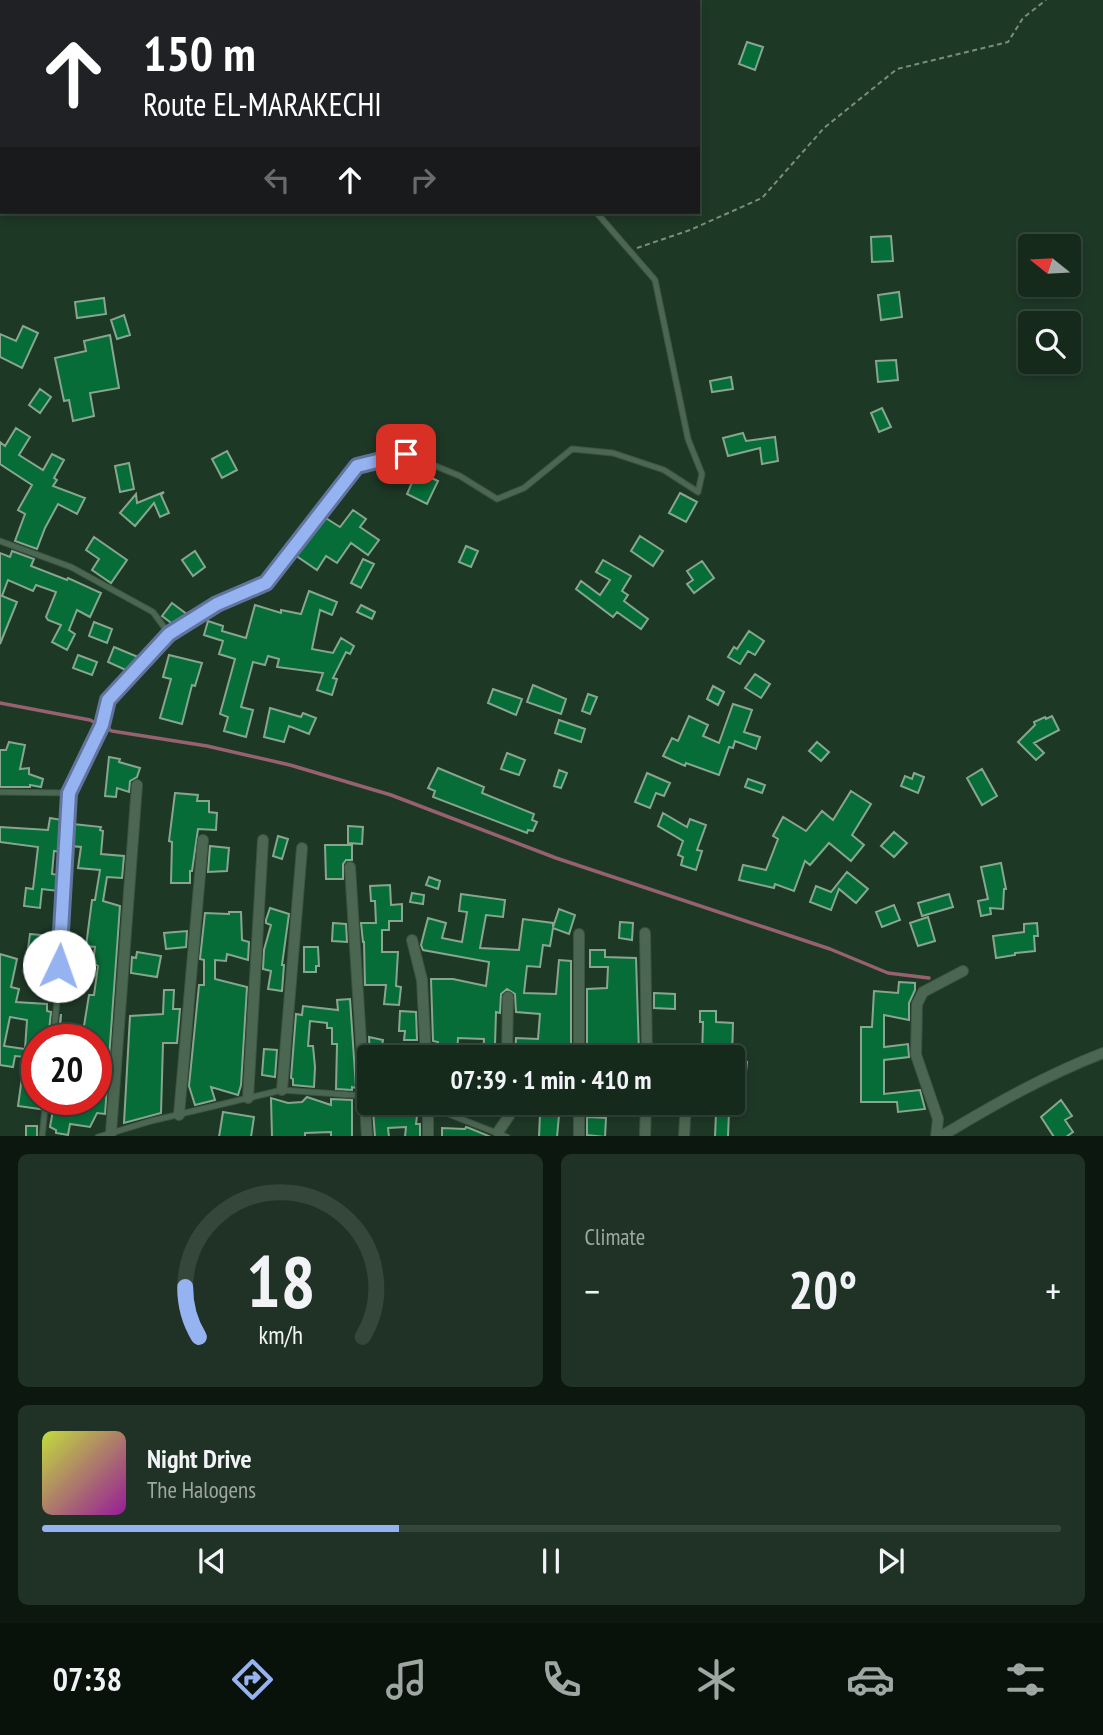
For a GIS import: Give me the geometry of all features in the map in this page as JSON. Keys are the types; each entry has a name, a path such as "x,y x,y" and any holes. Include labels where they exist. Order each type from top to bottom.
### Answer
{"street":[{"path":"111,1133 137,785"},
{"path":"179,1115 202,840"},
{"path":"248,1098 263,840"},
{"path":"282,1090 302,848"},
{"path":"350,867 363,1045"},
{"path":"645,933 647,1045"},
{"path":"579,934 579,1045"},
{"path":"412,940 422,980 425,1045"},
{"path":"963,971 923,992 917,1004 916,1055 938,1119 938,1136 1075,1063 1103,1053"},
{"path":"507,1045 508,997"},
{"path":"367,1115 367,1136"},
{"path":"428,1115 428,1136"},
{"path":"502,1134 509,1115"},
{"path":"579,1115 579,1136"},
{"path":"645,1136 646,1115"},
{"path":"684,1136 685,1115"}],"lane":[{"path":"55,1024 69,793 102,725 108,700 169,634 217,604 266,583 357,466 406,454 460,476 497,499 524,488 572,449 613,453 664,470 698,492 702,474 688,439 655,280 598,214"},
{"path":"0,541 71,567 153,612 169,634"},
{"path":"0,792 69,793"},
{"path":"98,1136 282,1090 357,1096"},
{"path":"43,1136 45,1115"},
{"path":"455,1115 502,1134"}],"path":[{"path":"629,251 690,230 762,198 824,128 897,69 1008,42 1023,18 1046,0"}],"building":[{"path":"747,42 763,47 755,70 739,64"},
{"path":"891,236 893,261 872,262 871,237"},
{"path":"899,292 902,317 881,320 878,295"},
{"path":"104,298 106,314 77,318 75,302"},
{"path":"124,315 130,335 117,339 111,320"},
{"path":"23,326 38,333 22,368 0,357 0,334 16,341"},
{"path":"110,335 119,388 90,393 94,416 73,421 69,400 64,401 55,358 86,351 84,341"},
{"path":"896,360 898,380 878,382 876,361"},
{"path":"731,377 733,389 712,392 710,381"},
{"path":"40,389 51,397 40,413 29,405"},
{"path":"882,408 891,427 879,432 871,413"},
{"path":"16,428 30,437 19,455 43,470 52,454 64,460 54,478 57,480 53,486 85,498 77,514 58,504 37,549 15,541 25,514 18,510 32,485 0,464 0,442 5,446"},
{"path":"743,433 746,441 775,437 778,461 762,464 760,448 728,456 723,438"},
{"path":"227,451 237,470 222,478 212,459"},
{"path":"129,463 134,489 120,492 115,466"},
{"path":"417,471 438,481 427,504 407,494"},
{"path":"164,492 161,495 169,513 160,517 154,503 135,526 120,513 136,494 137,503"},
{"path":"680,493 697,502 686,522 669,513"},
{"path":"353,510 366,519 360,527 379,540 368,555 351,543 337,563 326,556 317,570 295,555 324,517 340,527"},
{"path":"640,536 663,551 653,566 631,551"},
{"path":"94,537 127,560 111,583 92,570 99,559 86,550"},
{"path":"466,546 478,551 471,567 459,562"},
{"path":"12,551 34,559 31,566 67,580 68,578 101,593 90,617 77,610 69,630 75,634 67,650 52,642 61,625 46,617 56,592 36,585 33,591 8,580 2,596 17,602 0,644 0,553 10,557"},
{"path":"195,551 205,567 193,576 182,560"},
{"path":"363,559 374,564 361,588 351,583"},
{"path":"603,560 631,576 622,591 628,595 624,601 648,619 641,629 617,612 613,617 576,589 581,581 600,595 610,580 596,572"},
{"path":"702,561 714,578 694,593 687,584 693,580 687,571"},
{"path":"309,591 337,602 332,615 320,610 312,649 333,653 341,638 354,646 350,654 346,652 333,678 337,679 332,695 317,690 323,673 277,667 279,659 268,656 265,665 253,662 241,707 253,710 246,737 224,731 228,717 220,714 235,659 219,654 223,641 204,635 208,621 223,626 222,631 246,638 255,605 281,613 281,610 301,614"},
{"path":"172,603 188,615 174,625 162,616"},
{"path":"361,605 375,612 372,619 357,612"},
{"path":"94,622 112,629 107,643 89,636"},
{"path":"749,631 764,641 755,655 748,651 740,664 728,657"},
{"path":"114,647 138,657 128,671 108,662"},
{"path":"78,655 97,662 92,675 73,668"},
{"path":"169,655 202,663 195,686 192,685 182,724 160,718 171,679 163,677"},
{"path":"755,674 770,684 761,698 745,688"},
{"path":"533,685 566,699 561,714 527,702"},
{"path":"713,686 724,692 718,705 707,699"},
{"path":"493,689 522,699 516,715 488,703"},
{"path":"588,694 597,697 590,714 582,711"},
{"path":"733,704 752,710 744,732 760,737 756,749 735,741 733,748 729,747 719,775 686,763 685,766 663,756 672,738 678,741 689,716 708,725 703,736 719,743"},
{"path":"270,708 301,717 303,713 316,718 309,734 289,726 284,742 264,737"},
{"path":"1052,716 1059,730 1034,743 1044,753 1036,760 1018,742 1035,725 1034,722"},
{"path":"559,720 585,729 581,742 555,733"},
{"path":"9,742 25,745 20,769 29,768 29,774 43,779 41,787 0,787 0,750 6,750"},
{"path":"817,742 829,752 821,761 809,751"},
{"path":"507,753 525,760 519,775 501,769"},
{"path":"109,757 140,768 137,777 130,781 129,792 117,788 116,797 105,796"},
{"path":"438,768 484,787 482,793 534,814 532,820 537,822 533,831 528,830 527,833 433,797 435,791 428,788"},
{"path":"982,769 997,796 982,805 967,778"},
{"path":"559,770 567,773 561,788 554,786"},
{"path":"647,773 670,783 664,796 656,793 650,808 635,802"},
{"path":"914,773 924,777 918,793 901,786 905,776 912,779"},
{"path":"748,779 765,785 762,793 745,787"},
{"path":"851,791 871,804 852,835 864,845 851,861 829,843 810,865 805,861 794,891 775,884 774,888 739,880 743,865 766,870 778,839 773,836 783,817 806,831 822,811 833,820"},
{"path":"175,793 198,795 197,801 209,801 209,812 217,813 216,830 198,829 190,883 171,883 172,842 169,841"},
{"path":"663,813 687,827 690,819 706,825 697,850 702,851 696,870 681,865 683,857 678,855 683,841 658,826"},
{"path":"50,818 62,820 60,852 54,851 52,874 59,875 58,891 42,889 40,908 24,906 26,888 33,889 38,847 0,842 0,827 48,830"},
{"path":"73,824 101,827 101,854 124,856 122,878 107,877 103,901 120,906 111,1024 84,1024 89,995 94,995 98,966 93,963 95,947 86,946 92,900 95,900 100,870 78,868 81,847 71,846"},
{"path":"348,826 363,827 362,844 348,843"},
{"path":"894,832 907,843 894,857 881,846"},
{"path":"278,836 288,839 282,859 273,856"},
{"path":"325,845 352,845 352,860 346,860 343,864 343,879 326,879"},
{"path":"210,846 229,848 227,871 208,872"},
{"path":"1001,863 1006,889 1003,909 990,908 991,914 981,916 978,901 988,899 981,867"},
{"path":"847,872 868,889 856,903 839,889 831,910 810,902 816,886 831,892"},
{"path":"429,877 440,881 438,889 426,885"},
{"path":"390,885 391,905 402,904 402,921 389,921 389,930 382,930 382,952 398,952 396,986 401,987 399,1005 384,1004 386,985 365,985 361,923 376,923 375,901 371,901 370,886"},
{"path":"412,893 424,895 423,904 410,902"},
{"path":"461,894 505,900 503,917 486,915 480,948 519,950 523,919 553,923 553,927 559,909 575,915 569,934 553,928 550,946 543,945 540,967 527,966 524,993 556,994 559,960 571,961 571,1045 516,1045 516,1038 538,1039 540,1014 516,1012 515,994 507,989 501,994 500,1013 496,1012 495,1045 484,1045 484,1039 458,1038 458,1045 438,1045 438,1042 433,1041 431,979 453,979 486,986 489,962 423,950 421,945 428,918 446,923 442,938 462,942 467,912 459,911"},
{"path":"949,894 953,907 922,916 918,903"},
{"path":"894,905 900,920 882,927 876,912"},
{"path":"270,908 289,914 282,965 282,991 268,989 271,971 263,969 264,950 271,925 266,923"},
{"path":"241,912 242,940 249,942 248,960 227,954 226,961 215,960 215,979 247,987 241,1085 238,1095 211,1087 215,1100 195,1105 189,1086 199,985 204,985 204,960 200,959 205,913"},
{"path":"928,917 935,941 918,946 910,923"},
{"path":"620,922 633,923 632,940 619,938"},
{"path":"333,923 346,924 347,942 332,941"},
{"path":"1037,923 1035,951 996,958 993,936 1024,932 1024,924"},
{"path":"187,931 186,947 166,949 164,933"},
{"path":"30,934 51,936 49,958 27,956"},
{"path":"304,947 318,947 319,966 316,966 316,972 304,972"},
{"path":"590,950 605,950 605,957 636,958 639,1045 587,1045 587,989 607,988 608,967 590,967"},
{"path":"137,952 161,956 157,977 131,973 132,957 136,958"},
{"path":"0,954 17,959 11,987 19,989 16,1002 47,1004 47,1011 51,1012 50,1024 27,1024 27,1020 10,1017 4,1046 21,1048 21,1057 15,1056 13,1067 0,1065"},
{"path":"899,982 915,983 909,1003 909,1020 884,1015 884,1047 908,1044 909,1057 884,1060 884,1094 920,1090 925,1109 898,1112 897,1102 861,1102 861,1027 872,1027 874,991 898,993"},
{"path":"164,990 174,990 173,1009 180,1009 177,1043 163,1043 161,1113 124,1123 130,1016 163,1014"},
{"path":"654,993 675,994 675,1009 654,1008"},
{"path":"350,999 356,1088 336,1089 337,1044 332,1044 332,1028 327,1028 327,1023 310,1021 308,1046 313,1046 314,1087 293,1085 291,1078 296,1014 302,1015 303,1006 338,1010 337,1000"},
{"path":"400,1011 416,1012 417,1040 404,1040 405,1031 399,1031"},
{"path":"700,1011 716,1011 716,1022 733,1023 732,1045 702,1045 703,1022 700,1022"},
{"path":"369,1037 383,1040 382,1045 369,1045"},
{"path":"264,1049 277,1050 275,1077 262,1075"},
{"path":"21,1084 21,1106 18,1106"},
{"path":"307,1097 331,1105 331,1099 352,1100 352,1136 331,1136 331,1132 305,1133 305,1136 272,1136 271,1098 288,1103 302,1102"},
{"path":"1061,1100 1072,1116 1065,1120 1073,1132 1067,1136 1053,1136 1041,1117"},
{"path":"223,1112 254,1117 251,1136 219,1136"},
{"path":"52,1115 96,1115 90,1127 70,1124 68,1135 56,1133 56,1130 50,1127"},
{"path":"373,1115 417,1116 416,1124 420,1124 420,1136 405,1136 406,1127 388,1128 389,1136 375,1136"},
{"path":"540,1115 559,1115 557,1136 539,1136"},
{"path":"716,1115 729,1115 728,1136 715,1136"},
{"path":"587,1117 606,1118 605,1136 587,1135"},
{"path":"26,1126 37,1126 37,1136 26,1136"},
{"path":"466,1127 488,1136 442,1136 442,1128"}],"waterway":[{"path":"0,703 90,720 112,731 207,746 290,765 391,795 556,858 830,949 888,973 929,978"}],"route":[{"path":"59,966 69,793 102,725 108,700 169,634 217,604 266,583 357,466 406,454"}]}
